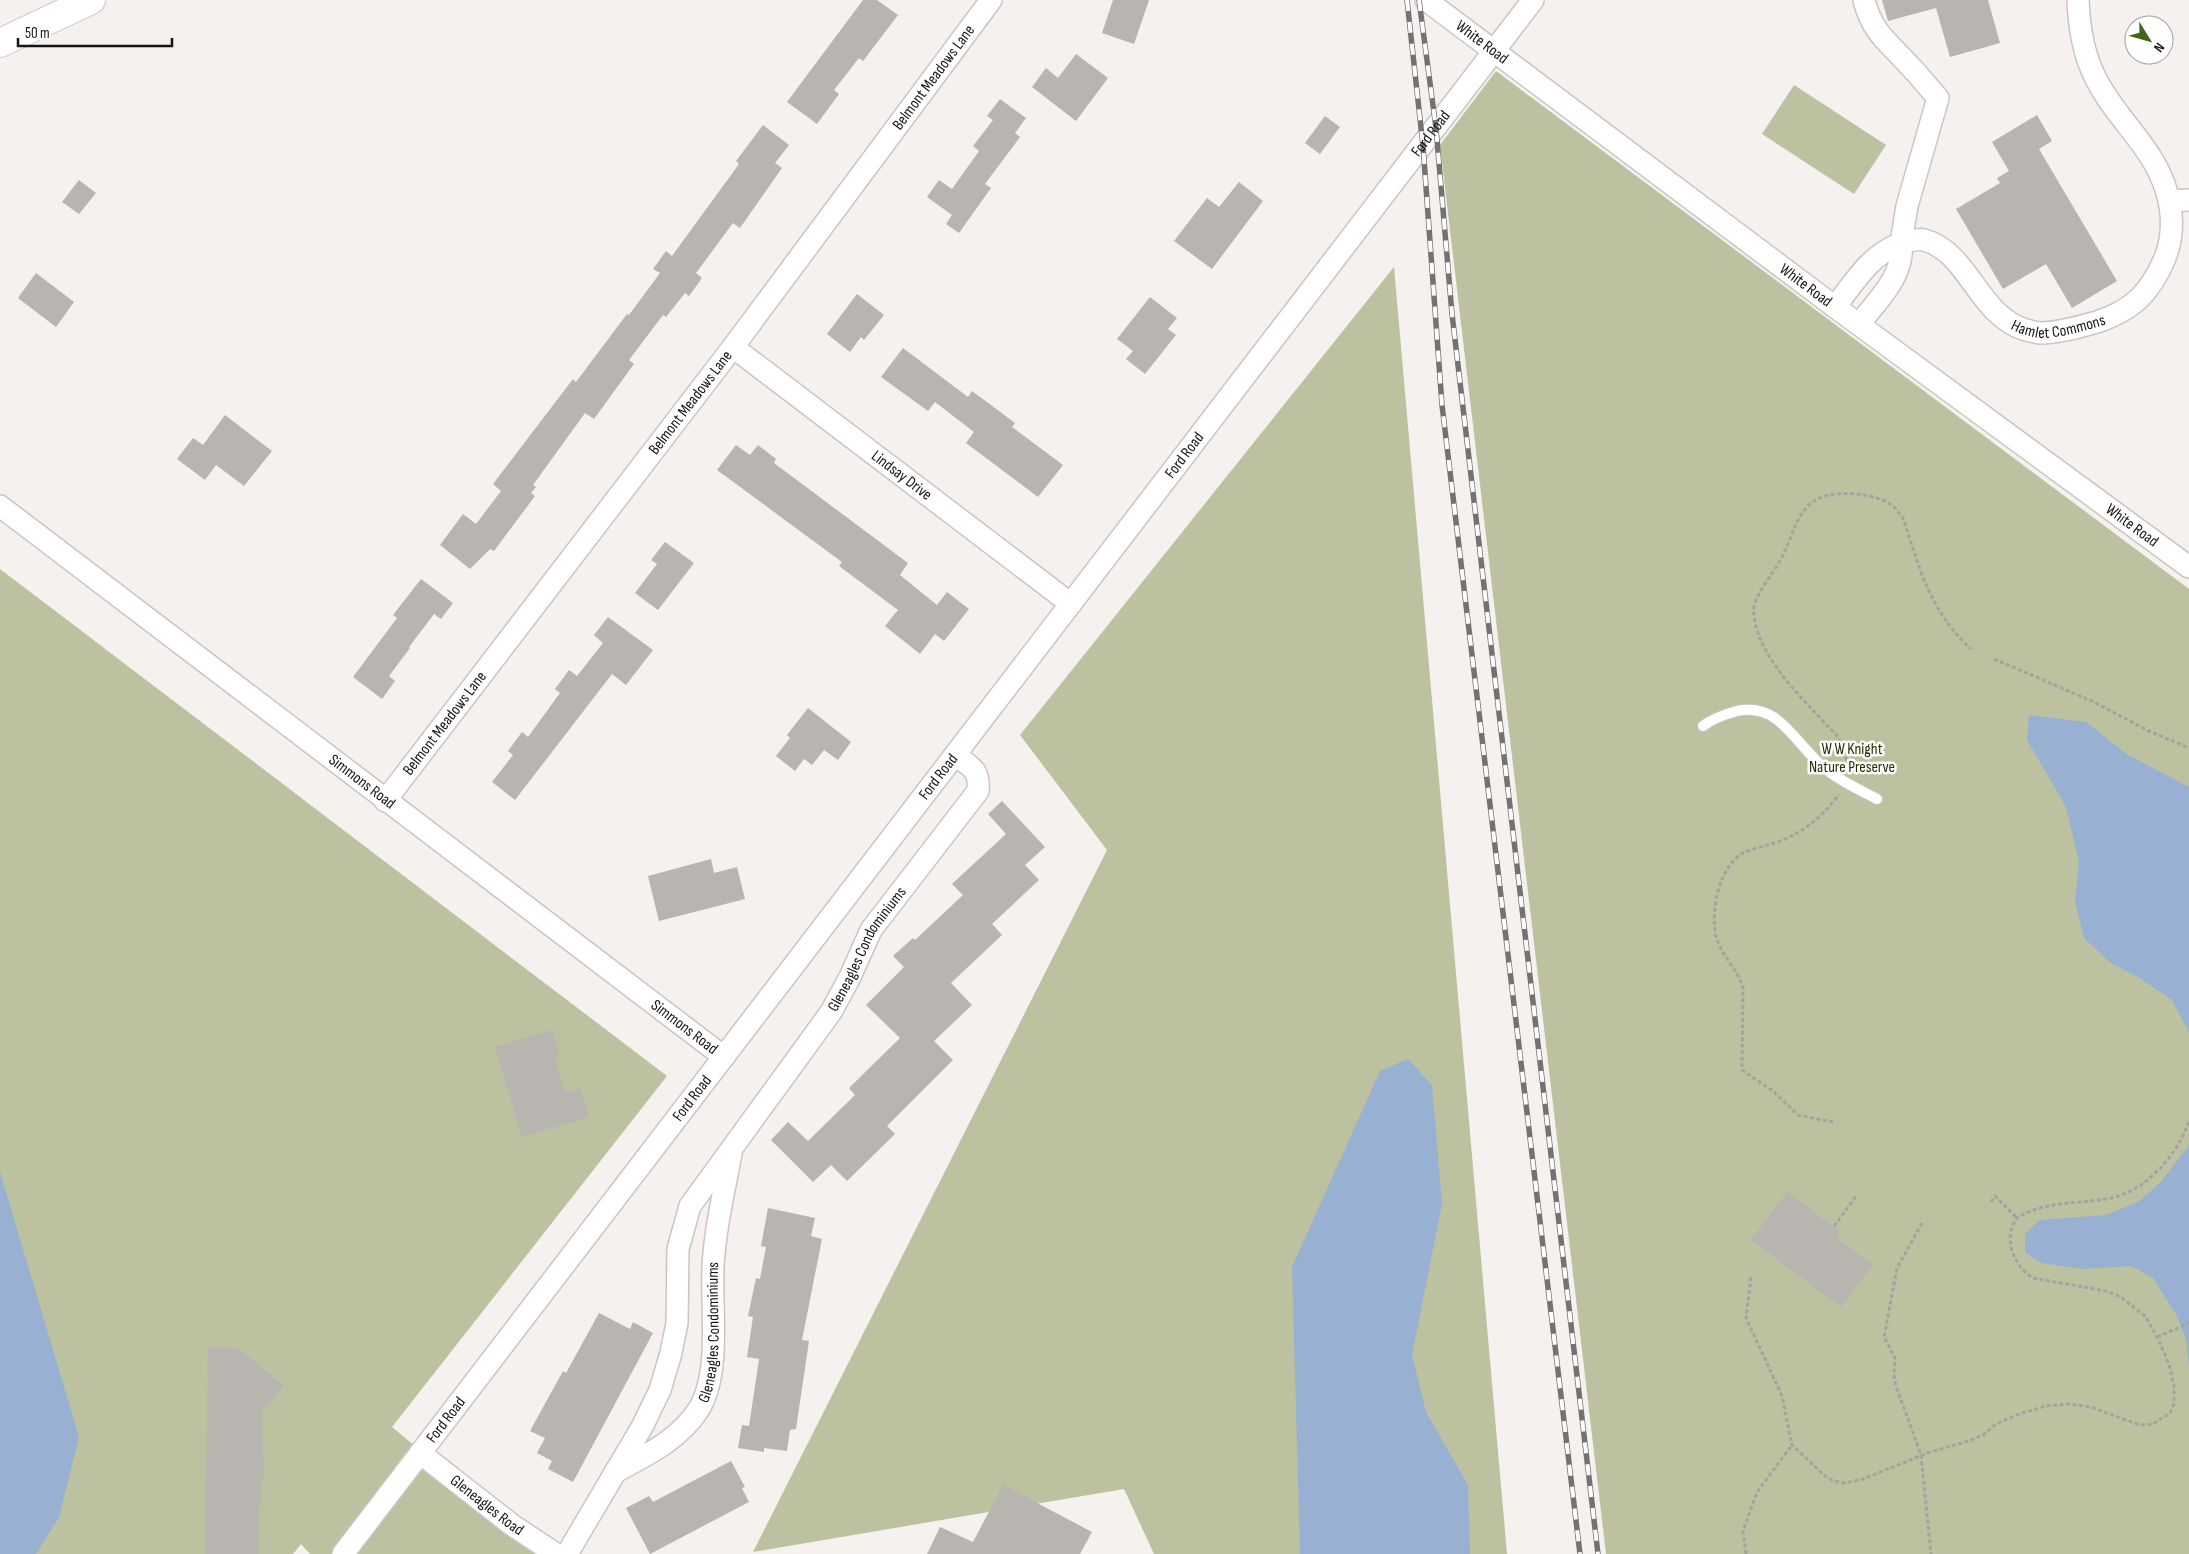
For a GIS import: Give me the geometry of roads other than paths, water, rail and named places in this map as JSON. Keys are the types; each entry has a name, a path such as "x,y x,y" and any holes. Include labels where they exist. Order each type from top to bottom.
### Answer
{"highway":[{"path":"0,43 91,0"}],"street":[{"name":"Belmont Meadows Lane","path":"385,801 733,347 991,0"},
{"name":"White Road","path":"1426,0 1859,324 2189,567"},
{"name":"Ford Road","path":"343,1554 1533,0"},
{"path":"1859,324 1899,269 1903,256 1902,243 1907,206 1938,98 1906,61 1882,39 1864,0"},
{"name":"Hamlet Commons","path":"1835,306 1868,264 1880,253 1902,243 1922,239 1946,250 1994,310 2016,327 2040,334 2082,326 2116,316 2139,301 2159,272 2170,244 2172,220 2179,201 2167,187 2150,154 2123,121 2094,77 2080,32 2078,0"},
{"name":"Lindsay Drive","path":"733,347 1071,604"},
{"name":"Simmons Road","path":"0,506 385,801 724,1057"},
{"name":"Gleneagles Condominiums","path":"567,1554 642,1427 660,1390 671,1353 676,1323 678,1249 690,1206 831,1012 850,977 871,930 978,791 979,778 974,769 955,755"},
{"name":"Gleneagles Condominiums","path":"615,1472 669,1442 685,1427 699,1408 708,1387 712,1364 713,1265 732,1149"},
{"name":"Gleneagles Road","path":"420,1453 512,1525 556,1554"}],"lane":[{"path":"1703,726 1731,713 1749,709 1763,710 1776,718 1821,765 1838,778 1877,799"}],"water":[{"path":"2029,715 2086,722 2128,755 2189,787 2189,1032 2172,1000 2138,977 2111,963 2084,938 2075,901 2079,862 2066,807 2027,740"},
{"path":"1408,1059 1432,1085 1442,1204 1412,1355 1426,1412 1468,1485 1470,1554 1300,1554 1292,1267 1380,1071"},
{"path":"2189,1145 2189,1367 2186,1339 2177,1316 2153,1278 2131,1266 2082,1269 2041,1263 2025,1252 2025,1234 2040,1220 2106,1215 2138,1202 2161,1182"},
{"path":"0,1172 79,1437 59,1517 36,1554 0,1554"}],"railway":[{"path":"1407,0 1423,146 1442,405 1580,1554"},
{"path":"1419,0 1436,128 1452,314 1598,1554"}],"park label":[{"name":"W W Knight Nature Preserve","path":"1852,758"}]}
